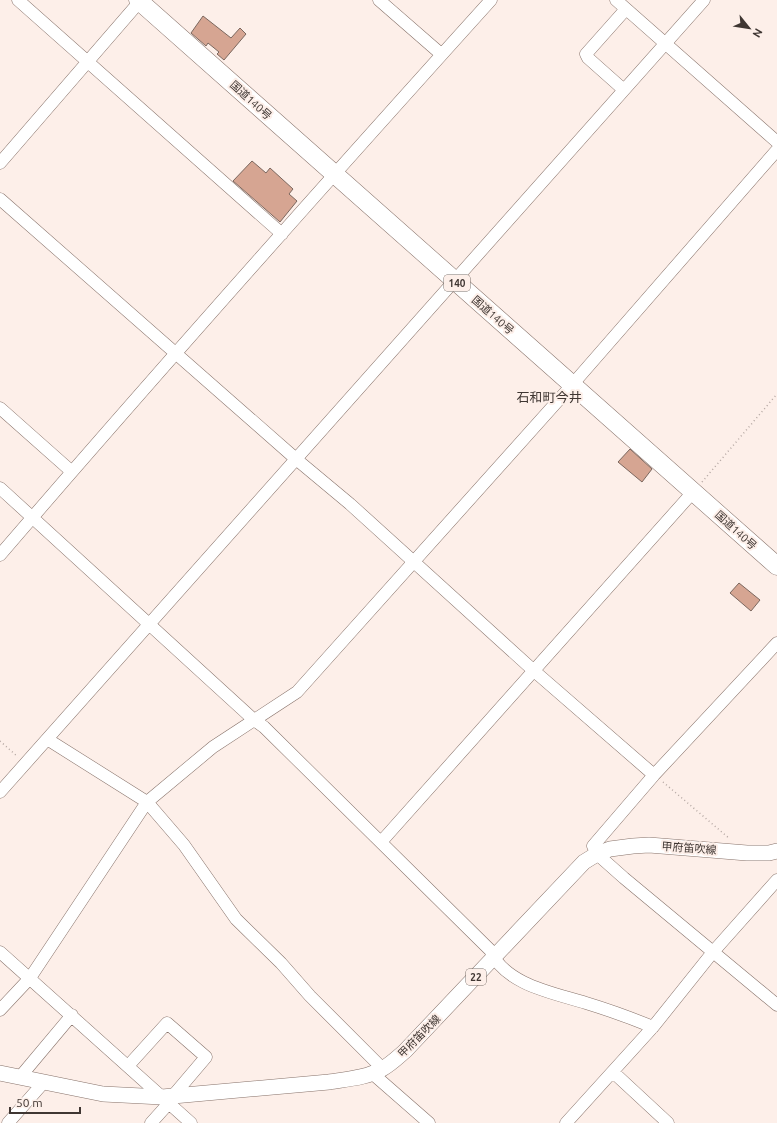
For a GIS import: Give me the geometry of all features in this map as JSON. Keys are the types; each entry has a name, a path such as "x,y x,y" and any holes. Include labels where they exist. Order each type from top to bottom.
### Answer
{"highway":[{"name":"国道140号","path":"140,0 777,566"}],"main road":[{"name":"甲府笛吹線","path":"0,1073 103,1094 168,1099 357,1078 378,1071 405,1051 584,862 597,854 610,849 625,846 649,845 747,853 769,853 777,851"}],"street":[{"path":"18,0 282,234"},
{"path":"0,162 140,0"},
{"path":"379,0 441,54"},
{"path":"0,555 71,471 176,352 441,54 491,0"},
{"path":"616,0 777,142"},
{"path":"0,792 704,0"},
{"path":"624,90 588,58 586,54 626,9"},
{"path":"0,1010 30,978 147,802 213,746 297,692 572,385 777,150"},
{"path":"0,199 296,459 350,504 533,670 654,775"},
{"path":"0,408 71,471"},
{"path":"0,488 254,720 264,726 490,950 494,958 503,969 526,983 546,992 561,995 614,1012 653,1027"},
{"path":"382,842 533,670 693,492"},
{"path":"777,643 654,775 594,846 597,854 777,1005"},
{"path":"48,739 147,802 184,845 236,919 282,964 378,1071 429,1123"},
{"path":"566,1123 653,1027 713,952 777,880"},
{"path":"0,952 128,1066 168,1099 191,1123"},
{"path":"20,1077 72,1015"},
{"path":"128,1066 167,1023 206,1057 168,1099 151,1123"},
{"path":"613,1072 668,1123"},
{"path":"8,1123 44,1082"}],"path":[{"path":"693,492 777,394"},
{"path":"0,741 25,763"},
{"path":"654,775 747,853"}],"building":[{"path":"203,16 231,38 240,28 246,34 224,60 217,54 219,52 208,43 206,46 191,33"},
{"path":"252,161 266,173 270,168 293,189 289,194 297,201 280,222 233,181"},
{"path":"630,449 652,469 642,482 618,462"},
{"path":"739,583 760,600 751,611 730,593"}],"district":[{"name":"石和町今井","path":"549,397"}]}
